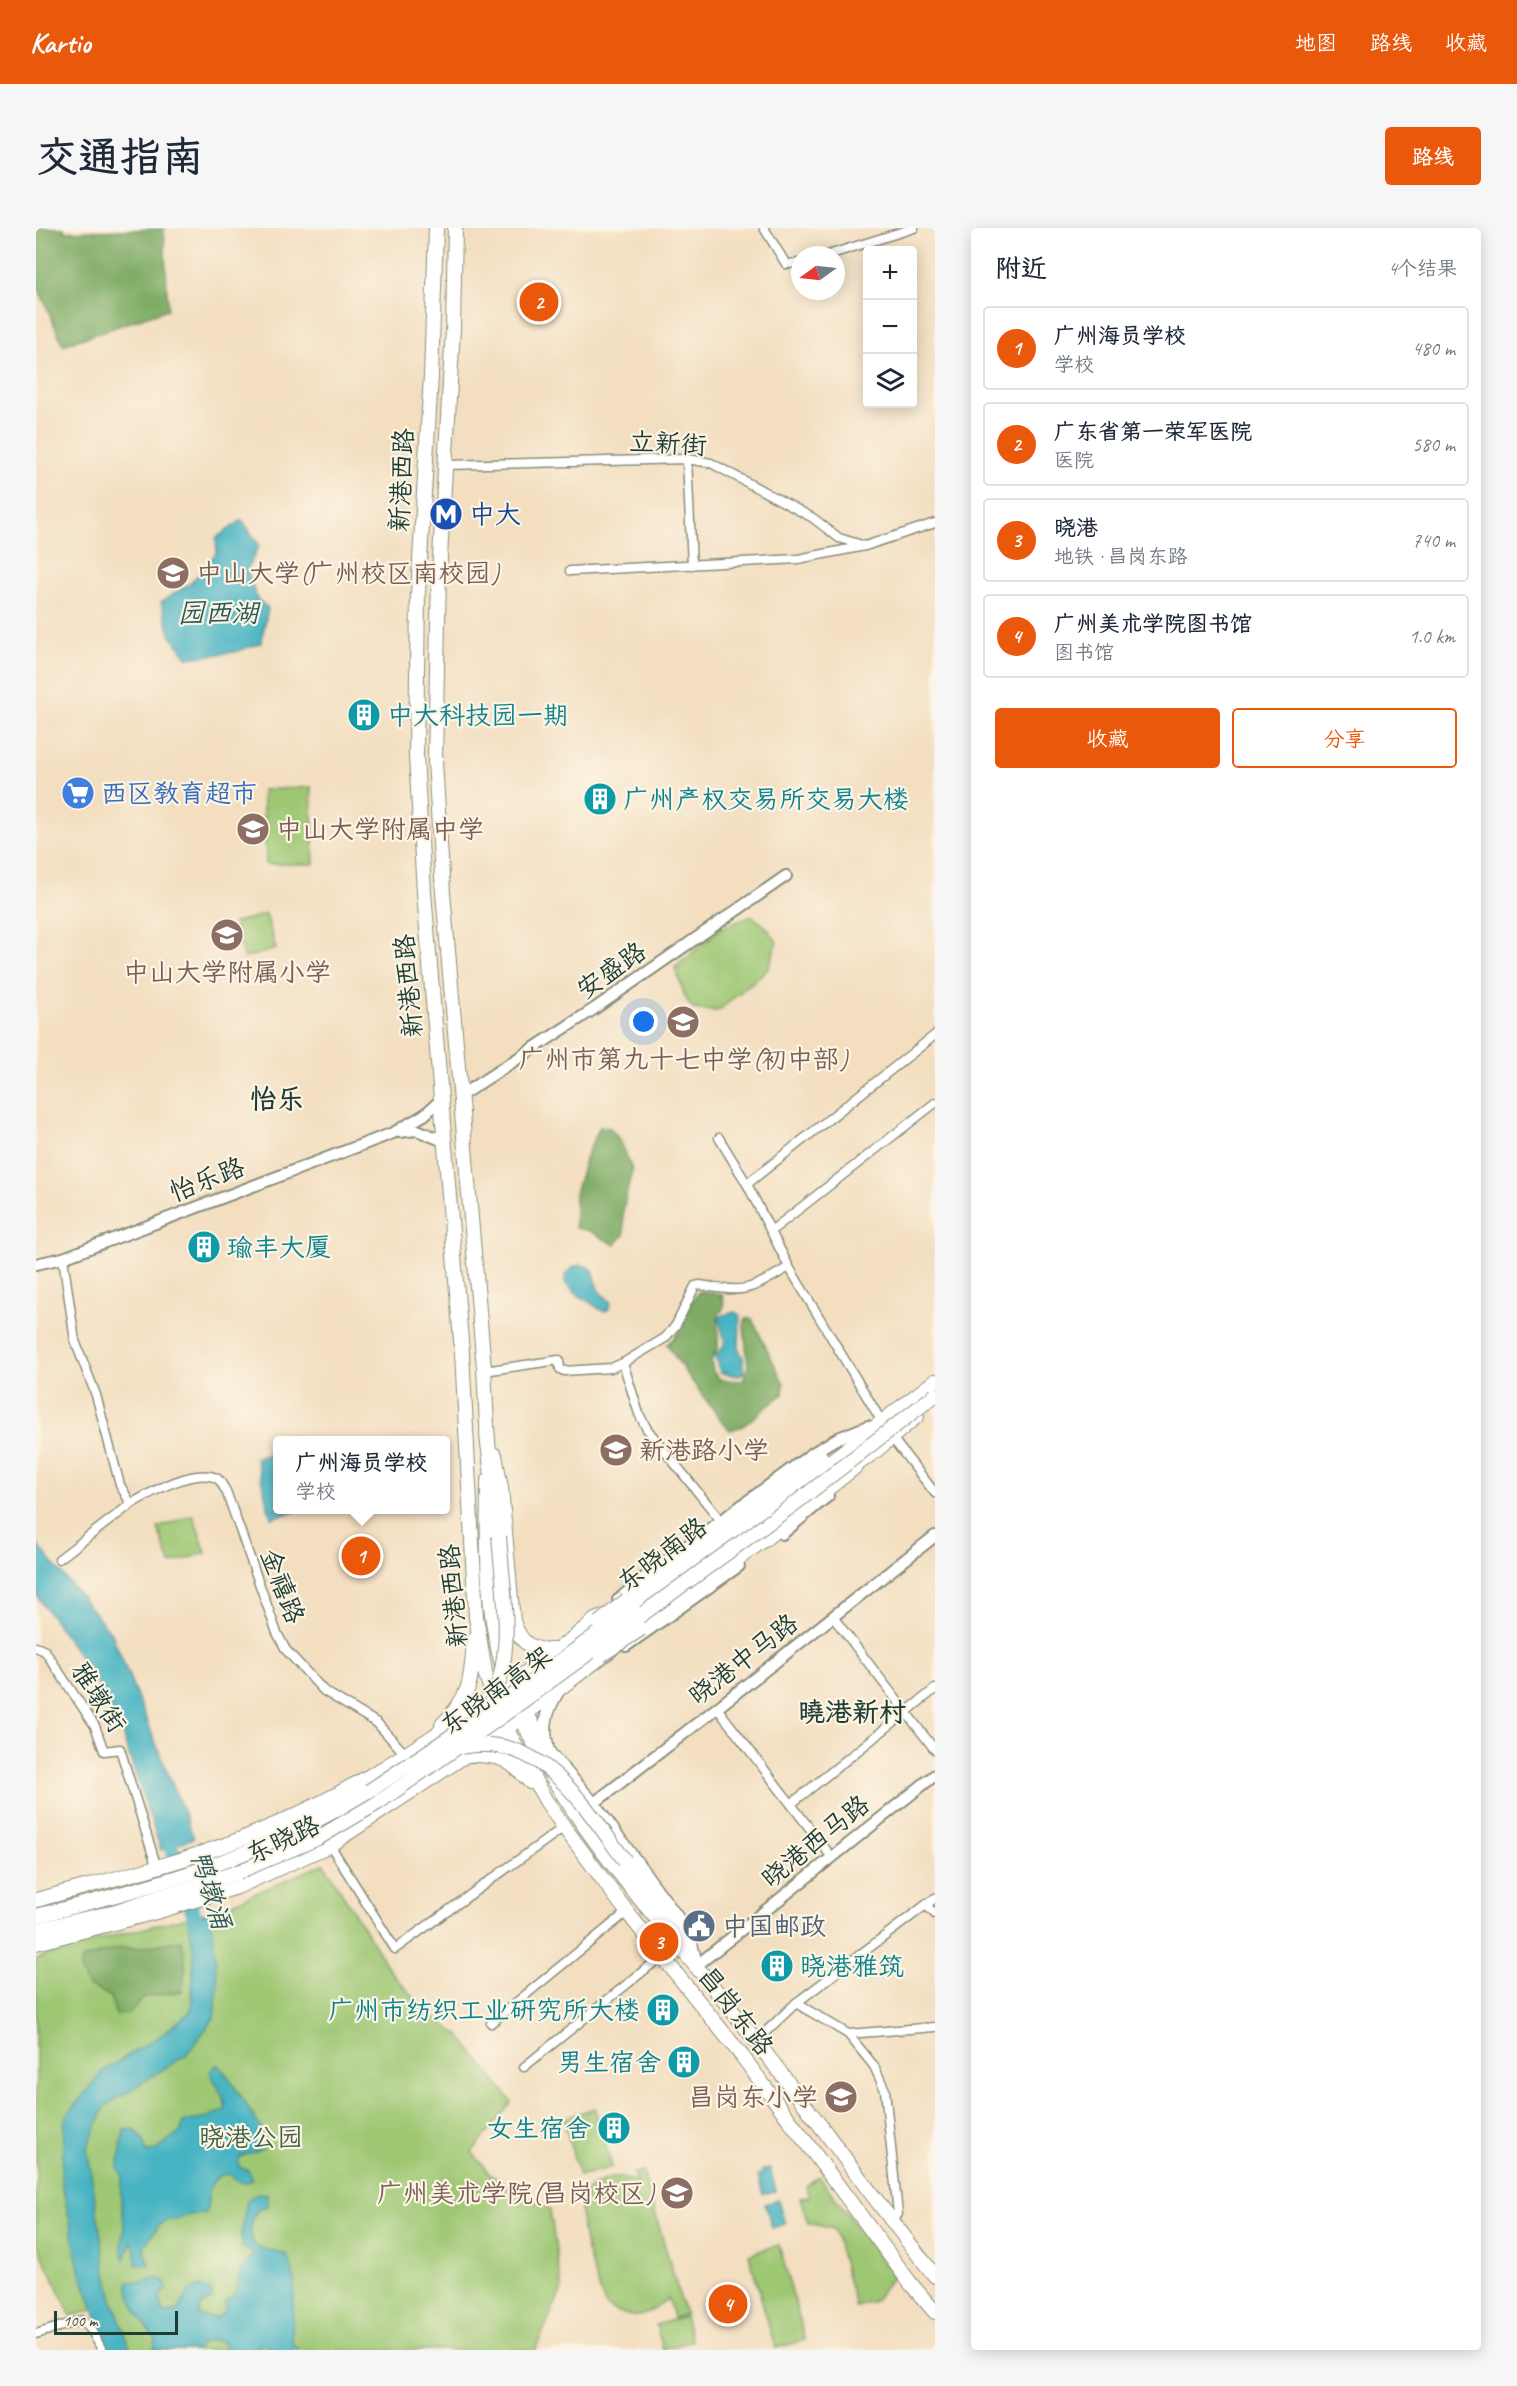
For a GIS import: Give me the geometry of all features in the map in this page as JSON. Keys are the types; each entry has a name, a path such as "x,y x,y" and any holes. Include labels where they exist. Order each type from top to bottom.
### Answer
{"main road":[{"name":"新港西路","path":"436,228 431,384 418,592 416,756 424,892 462,1353 476,1617 483,1660 513,1699"},
{"name":"新港西路","path":"455,228 446,465 439,575 435,760 442,884 484,1371 488,1434 489,1564 500,1655 513,1699 508,1730"},
{"name":"东晓南路","path":"513,1699 591,1643 636,1602 825,1463 873,1422 935,1375"},
{"name":"东晓南高架","path":"36,1932 110,1913 171,1901 207,1889 238,1872 331,1831 379,1802 447,1755 513,1699 935,1381"},
{"name":"东晓南高架","path":"36,1916 120,1895 224,1863 284,1838 326,1816 513,1699 797,1502 935,1395"},
{"name":"东晓南路","path":"513,1699 559,1690 801,1502 855,1467 935,1401"},
{"path":"513,1699 627,1600 873,1422"},
{"path":"447,1755 482,1719 496,1693 504,1668 506,1631 488,1434"},
{"path":"488,1434 501,1488 513,1621 523,1641 543,1651 557,1650"},
{"path":"513,1699 641,1629 776,1530 855,1467"},
{"path":"595,1620 636,1602"},
{"path":"424,1743 457,1709 469,1688 476,1617"},
{"name":"东晓南路","path":"513,1699 557,1650 595,1620"},
{"path":"483,1660 500,1655"},
{"path":"559,1690 547,1712 546,1742 576,1816"},
{"path":"513,1699 550,1754 593,1803 689,1935 696,1966"},
{"name":"东晓路","path":"207,1889 237,1887 330,1845 371,1820 464,1755 508,1730 513,1699"},
{"name":"东晓路","path":"36,1900 160,1867 257,1832 316,1806 424,1743 513,1699"},
{"name":"昌岗东路","path":"513,1699 556,1786 576,1816 756,2041 935,2276"},
{"name":"昌岗东路","path":"508,1730 546,1801 564,1827 627,1912 742,2056 911,2284 935,2312"},
{"path":"369,1791 419,1762 447,1750 478,1744 513,1750 537,1760 562,1780 625,1861 681,1937 696,1966"},
{"path":"464,1755 494,1755 515,1765 546,1801"},
{"path":"36,1906 231,1855 275,1839 326,1816"},
{"path":"36,1943 171,1901"}],"street":[{"path":"764,228 786,264 791,264"},
{"path":"845,250 914,228"},
{"path":"687,459 692,565"},
{"name":"立新街","path":"446,465 687,459 711,463 813,518 839,538 865,546"},
{"path":"570,571 798,560 865,546 935,523"},
{"name":"安盛路","path":"460,1096 594,1009 786,876"},
{"path":"747,1184 935,1035"},
{"path":"393,1133 424,1115 441,1100"},
{"path":"771,1231 935,1103"},
{"path":"393,1133 417,1130 444,1141"},
{"name":"怡乐路","path":"36,1264 63,1258 393,1133"},
{"path":"719,1138 747,1184 873,1422"},
{"path":"59,1559 131,1504 120,1485 96,1395 75,1341 63,1258"},
{"path":"484,1371 559,1360 560,1369 564,1371 611,1368 665,1338 676,1324 695,1286 743,1290 789,1267"},
{"path":"623,1363 639,1414 648,1429 721,1521"},
{"name":"东晓南路","path":"595,1620 632,1587 814,1452 836,1438 873,1422"},
{"path":"892,1438 935,1493"},
{"name":"东晓南路","path":"597,1662 645,1635 808,1514 855,1467"},
{"name":"金禧路","path":"131,1504 163,1487 190,1478 203,1475 218,1480 226,1491 277,1633 286,1650 324,1691 377,1723 405,1755"},
{"name":"晓港中马路","path":"576,1816 935,1536"},
{"path":"623,1614 626,1621 635,1629"},
{"path":"832,1617 935,1750"},
{"name":"雅墩街","path":"36,1647 45,1651 95,1726 104,1751 120,1749 160,1867"},
{"path":"791,1804 935,1689"},
{"path":"717,1708 831,1856"},
{"path":"424,1743 442,1770"},
{"name":"晓港西马路","path":"696,1966 935,1775"},
{"path":"330,1845 395,1949 564,1827"},
{"path":"756,2041 796,2004 935,1898"},
{"path":"926,1905 935,1914"},
{"path":"491,2023 627,1912"},
{"path":"524,2067 662,1956"},
{"path":"796,2004 848,2034 874,2066 885,2090 898,2214 892,2221"},
{"path":"848,2034 935,2027"},
{"path":"36,2334 82,2320 92,2331 102,2350"}],"green space":[{"path":"36,228 64,228 65,232 164,229 168,309 63,345 36,282"},
{"path":"311,787 314,864 266,864 262,790"},
{"path":"266,914 276,949 244,958 233,923"},
{"path":"752,916 766,927 777,942 768,969 719,1010 693,1009 686,999 675,968 721,928"},
{"path":"600,1126 610,1128 621,1142 632,1170 623,1210 624,1235 615,1245 590,1231 575,1228 575,1194 586,1156"},
{"path":"700,1291 722,1295 724,1301 724,1306 718,1315 718,1348 711,1361 713,1372 721,1380 743,1381 748,1366 744,1326 746,1318 752,1319 784,1384 783,1394 743,1426 730,1430 720,1420 667,1344 680,1331 691,1303"},
{"path":"193,1515 206,1553 170,1564 158,1528"},
{"name":"晓港公园","path":"324,1864 391,1972 430,2015 459,2035 512,2102 472,2152 492,2176 550,2210 562,2289 535,2350 131,2350 114,2304 71,2316 36,2241 36,1959 74,1946 216,1910"},
{"path":"181,1940 185,1965 182,1991 145,1997 128,2014 116,2015 110,1996 87,1985 80,1968 82,1959 120,1948 139,1948"},
{"path":"595,2108 612,2167 579,2176 563,2118"},
{"path":"643,2172 685,2314 673,2318 668,2298 653,2310 639,2316 624,2314 606,2306 584,2239 581,2211 583,2197 587,2192 609,2178 623,2178 636,2183 634,2173"},
{"path":"819,2176 893,2276 874,2301 855,2306 834,2229 808,2223 800,2198 809,2197 806,2186"},
{"path":"779,2245 805,2340 775,2348 749,2254"},
{"path":"685,2316 692,2341 663,2349 656,2325"}],"water":[{"name":"园西湖","path":"242,520 259,545 247,570 257,599 268,608 261,643 235,652 188,658 171,636 161,602 191,583 217,552 216,538"},
{"path":"580,1265 593,1270 598,1289 611,1303 608,1310 604,1312 574,1292 565,1283 569,1271"},
{"path":"734,1312 740,1315 739,1350 743,1357 743,1373 739,1376 720,1373 715,1356 724,1346 720,1316"},
{"path":"273,1454 273,1514 286,1514 271,1518 256,1458"},
{"path":"36,1543 112,1634 194,1838 161,1850 119,1725 90,1671 36,1594"},
{"path":"211,1912 218,1987 214,2018 186,2055 105,2106 87,2148 106,2269 114,2304 131,2350 109,2350 81,2274 61,2180 65,2117 103,2071 161,2035 191,2011 194,1952 188,1919"},
{"path":"218,2064 262,2130 263,2148 240,2157 238,2164 242,2169 248,2170 253,2180 241,2183 229,2174 218,2176 210,2186 206,2213 168,2220 159,2225 144,2246 149,2264 136,2265 135,2248 131,2242 125,2260 122,2252 124,2226 121,2190 123,2176 118,2169 124,2130 133,2130 140,2135 146,2152 155,2151 181,2132 183,2122 210,2118 212,2115 225,2111 225,2101 210,2072"},
{"path":"770,2168 776,2191 763,2194 758,2175 763,2174 762,2170"},
{"path":"258,2193 267,2194 267,2206 258,2210 253,2218 252,2239 260,2249 286,2254 291,2264 294,2276 293,2345 300,2350 272,2350 271,2346 261,2345 253,2350 225,2350 223,2343 213,2340 200,2344 197,2350 154,2350 156,2339 137,2312 128,2281 142,2282 158,2277 166,2282 167,2291 162,2293 160,2299 164,2313 177,2311 190,2290 200,2286 212,2292 211,2300 201,2306 198,2315 215,2318 225,2311 225,2302 235,2293 242,2269 252,2257 252,2251 242,2248 241,2236 247,2200"},
{"path":"778,2200 785,2224 772,2228 765,2204"}],"waterway":[{"name":"鸭墩涌","path":"164,1827 201,1935"}],"place":[{"name":"广东省第一荣军医院","path":"539,302"},
{"name":"中大","path":"446,514"},
{"name":"中山大学(广州校区南校园)","path":"173,573"},
{"name":"中大科技园一期","path":"364,715"},
{"name":"西区教育超市","path":"78,793"},
{"name":"广州产权交易所交易大楼","path":"600,799"},
{"name":"中山大学附属中学","path":"253,829"},
{"name":"中山大学附属小学","path":"227,935"},
{"name":"广州市第九十七中学(初中部)","path":"683,1022"},
{"name":"瑜丰大厦","path":"204,1247"},
{"name":"新港路小学","path":"616,1450"},
{"name":"广州海员学校","path":"361,1556"},
{"name":"中国邮政","path":"699,1926"},
{"name":"晓港","path":"659,1942"},
{"name":"晓港雅筑","path":"777,1966"},
{"name":"广州市纺织工业研究所大楼","path":"663,2010"},
{"name":"男生宿舍","path":"684,2062"},
{"name":"昌岗东小学","path":"841,2097"},
{"name":"女生宿舍","path":"614,2128"},
{"name":"广州美术学院(昌岗校区)","path":"677,2193"},
{"name":"广州美术学院图书馆","path":"728,2304"}],"district":[{"name":"怡乐","path":"277,1099"},
{"name":"曉港新村","path":"852,1712"}]}
